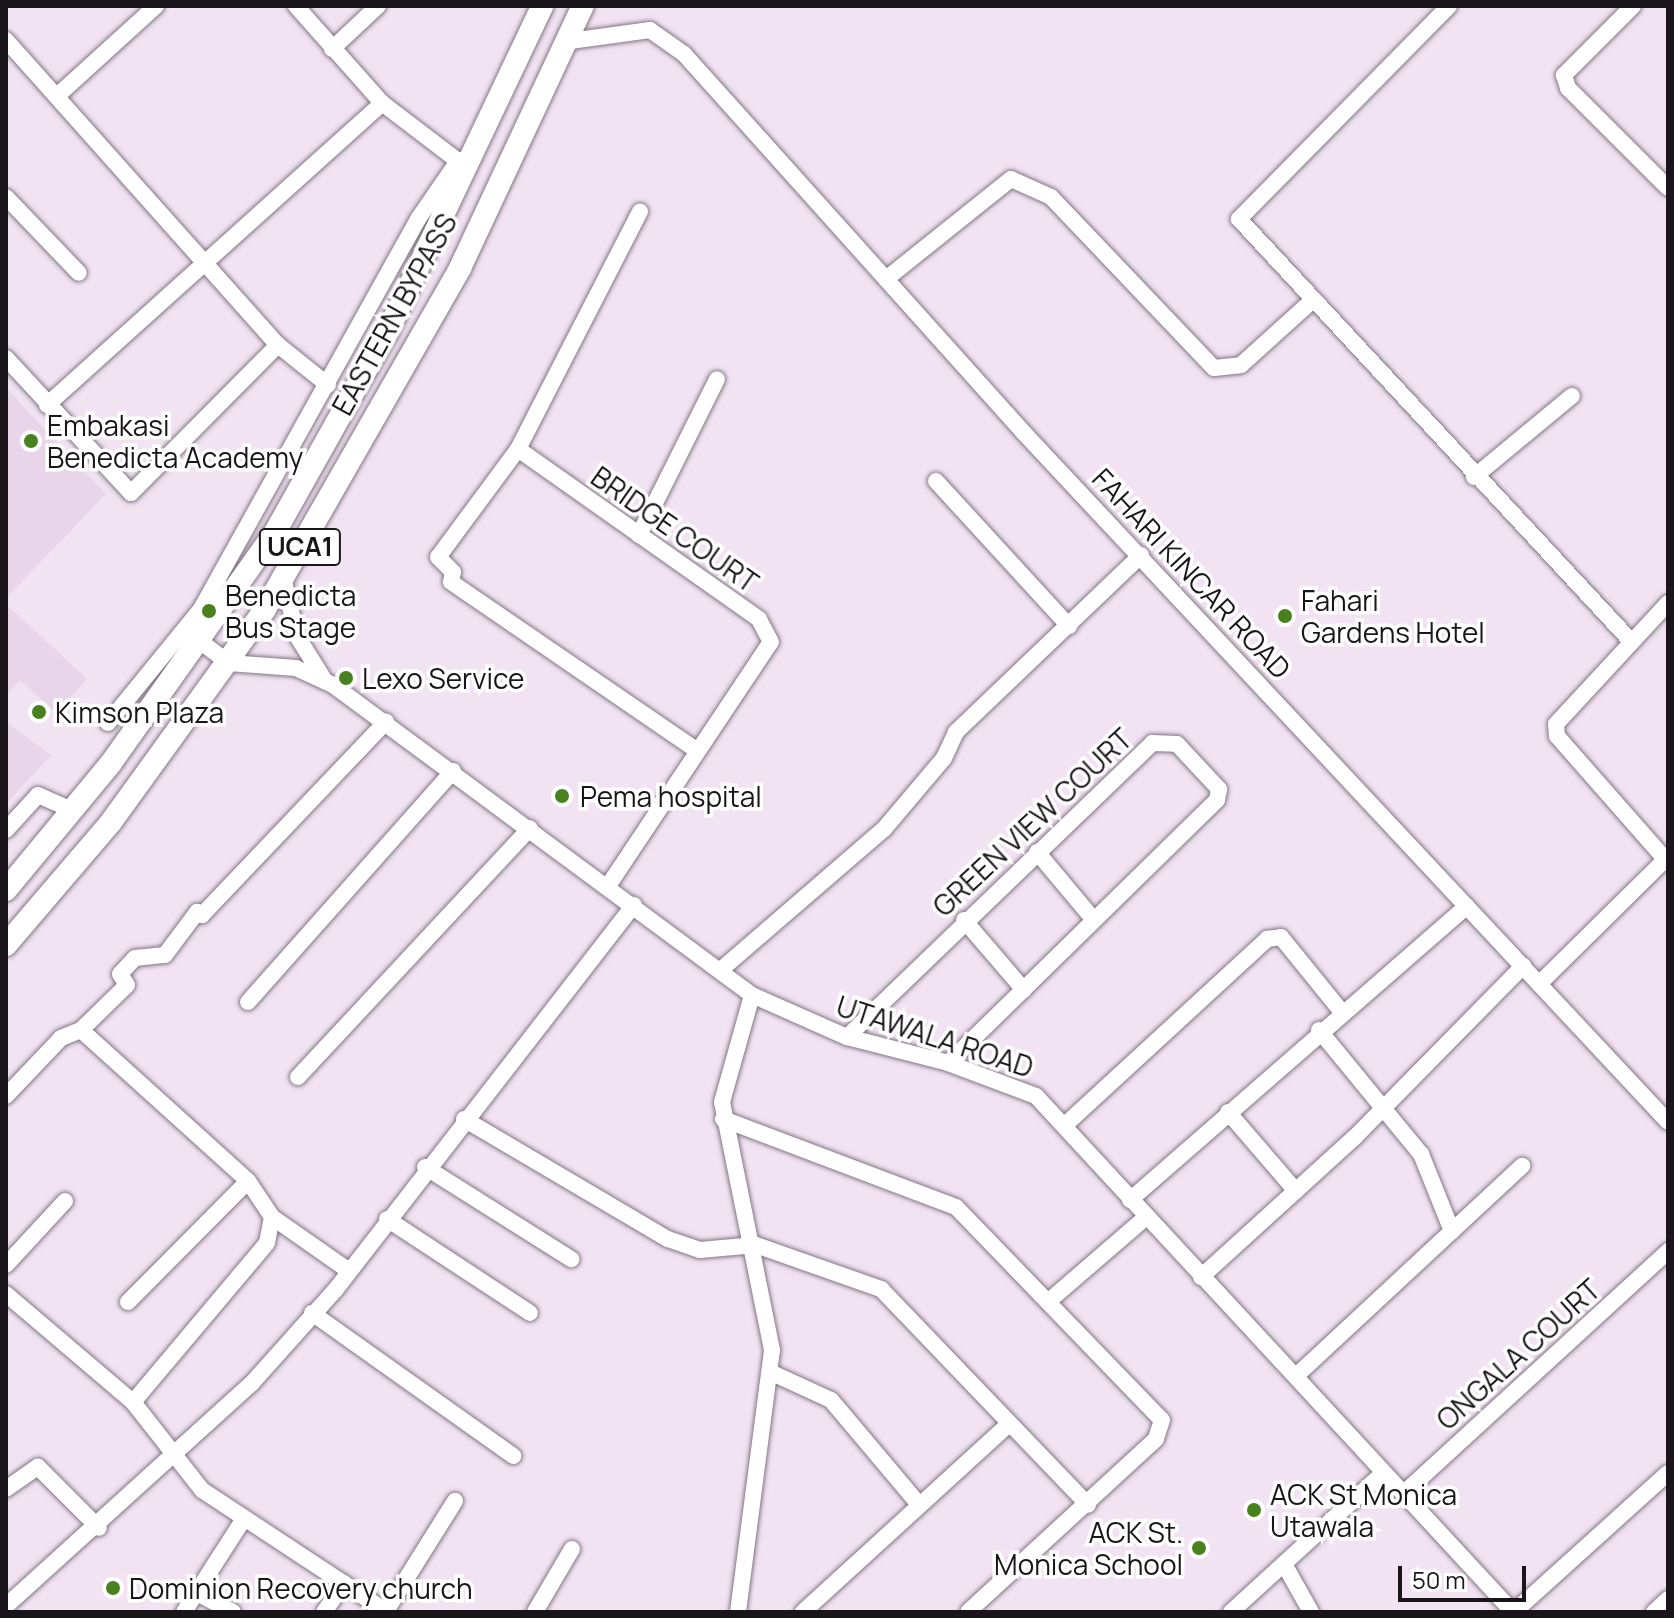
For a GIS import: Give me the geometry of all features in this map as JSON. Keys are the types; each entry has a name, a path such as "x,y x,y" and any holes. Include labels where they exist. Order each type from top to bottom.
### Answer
{"main road":[{"name":"EASTERN BYPASS","path":"6,890 72,810 201,642 274,534 388,331 466,159 542,6"},
{"name":"EASTERN BYPASS","path":"6,945 111,822 229,663 283,577 460,268 531,108 570,41 583,6"}],"street":[{"path":"57,96 156,6"},
{"path":"108,723 201,609 362,323 466,159 382,103 296,6"},
{"path":"332,49 378,6"},
{"path":"1449,6 1242,211 1243,230 1314,299 1474,477 1630,640"},
{"path":"1633,6 1564,75 1568,88 1668,188"},
{"name":"FAHARI KINCAR ROAD","path":"570,41 650,30 684,54 886,279 1668,1122"},
{"path":"6,40 278,345 328,385"},
{"path":"47,405 202,260 382,103"},
{"path":"886,279 1011,179 1051,197 1214,368 1241,365 1314,299"},
{"path":"6,197 79,273"},
{"path":"640,212 518,449 438,557 453,572 451,582 696,750"},
{"path":"362,323 388,331"},
{"path":"6,358 131,493 278,345"},
{"path":"639,535 717,379"},
{"path":"1474,477 1572,396"},
{"name":"BRIDGE COURT","path":"518,449 770,632 771,642 608,886"},
{"path":"936,481 1069,626"},
{"path":"724,967 884,829 944,758 956,732 1141,555"},
{"path":"283,577 297,636 326,682"},
{"path":"1539,984 1666,858 1557,736 1563,711 1668,603"},
{"path":"201,642 229,663"},
{"name":"UTAWALA ROAD","path":"229,663 296,668 326,682 386,722 634,905 724,967 752,995 847,1037 948,1063 1036,1096 1145,1218 1514,1612"},
{"path":"6,1096 61,1038 81,1030 127,985 120,974 135,958 165,955 197,912 202,915 386,722"},
{"name":"GREEN VIEW COURT","path":"847,1037 964,920 1161,740 1177,744 1219,789 1217,800 948,1063"},
{"path":"248,1002 453,771"},
{"path":"6,830 38,795 72,810"},
{"path":"298,1077 530,828"},
{"path":"1037,852 1093,919"},
{"path":"6,1606 175,1459 312,1313 349,1271 425,1167 634,905"},
{"path":"1130,1200 1319,1030 1467,906"},
{"path":"964,920 1024,990"},
{"path":"1065,1125 1267,939 1281,937 1341,1011"},
{"path":"1201,1277 1383,1109 1523,966"},
{"path":"738,1612 770,1372 756,1245 723,1119 752,995"},
{"path":"81,1030 248,1181 272,1217 349,1271"},
{"path":"1319,1030 1421,1154 1452,1231"},
{"path":"1228,1112 1296,1191"},
{"path":"464,1119 657,1234 700,1250 756,1245 881,1289 1008,1425 1088,1505"},
{"path":"723,1119 956,1207 1050,1300 1162,1420 1156,1439 1088,1505 968,1612"},
{"path":"1296,1376 1522,1166"},
{"path":"425,1167 571,1259"},
{"path":"128,1302 248,1181"},
{"path":"6,1265 65,1201"},
{"path":"133,1402 267,1243 272,1217"},
{"path":"1050,1300 1145,1218"},
{"path":"387,1219 530,1313"},
{"name":"ONGALA COURT","path":"1403,1494 1668,1251"},
{"path":"6,1294 133,1402 175,1459 243,1520 386,1612 455,1501"},
{"path":"312,1313 513,1456"},
{"path":"770,1372 831,1400 917,1502"},
{"path":"803,1612 917,1502 1008,1425"},
{"path":"6,1489 38,1467 99,1528"},
{"path":"1231,1612 1383,1473"},
{"path":"1514,1612 1668,1473"},
{"path":"184,1612 243,1520"},
{"path":"535,1612 572,1549"},
{"path":"1284,1564 1311,1612"},
{"path":"324,1612 344,1583"},
{"path":"195,1592 233,1612"},
{"path":"1654,1612 1668,1599"}],"shaded area":[{"name":"Embakasi Benedicta Academy","path":"6,388 106,494 6,598"},
{"path":"6,604 87,679 56,713 20,680 6,696"},
{"path":"6,722 51,755 6,804"}],"place":[{"name":"Embakasi Benedicta Academy","path":"31,441"},
{"name":"Benedicta Bus Stage","path":"209,611"},
{"name":"Fahari Gardens Hotel","path":"1285,616"},
{"name":"Lexo Service","path":"346,678"},
{"name":"Kimson Plaza","path":"39,712"},
{"name":"Pema hospital","path":"562,796"},
{"name":"ACK St Monica Utawala","path":"1254,1510"},
{"name":"ACK St. Monica School","path":"1199,1548"},
{"name":"Dominion Recovery church","path":"113,1588"}]}
